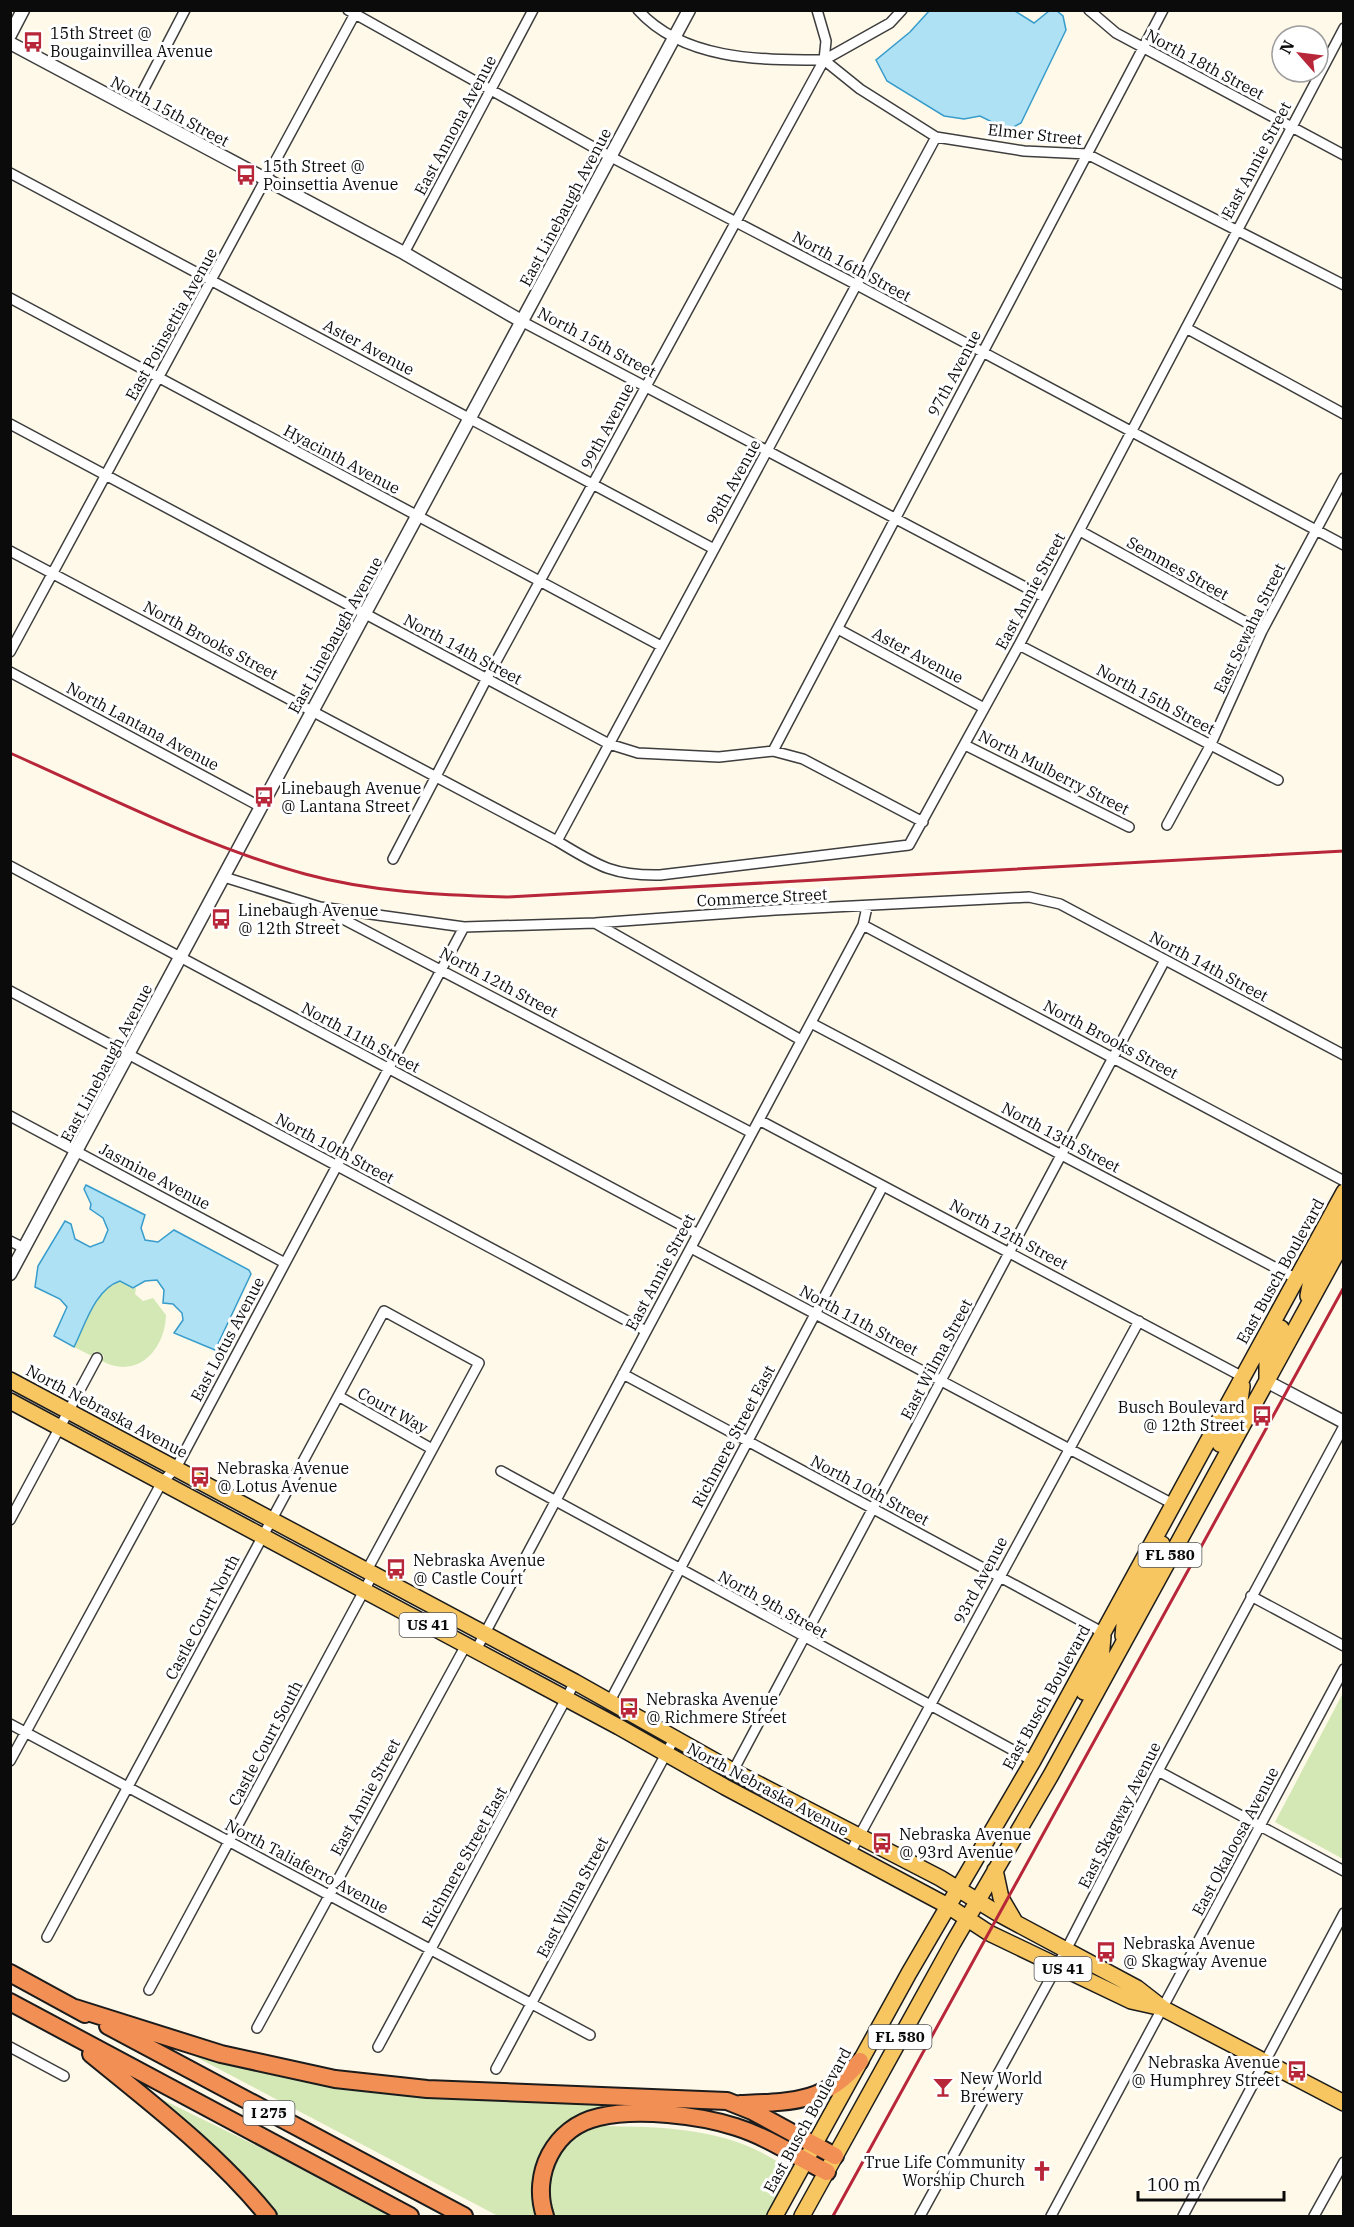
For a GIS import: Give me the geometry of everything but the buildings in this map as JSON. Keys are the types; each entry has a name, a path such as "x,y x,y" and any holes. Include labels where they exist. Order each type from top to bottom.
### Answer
{"highway":[{"name":"I 275","path":"10,1974 464,2217"},
{"name":"I 275","path":"10,2002 410,2217"},
{"path":"75,2008 244,2060 346,2081 427,2089 716,2101 737,2104 790,2102 811,2098 846,2078 860,2061"},
{"path":"60,2029 170,2120 228,2173 268,2217"},
{"path":"737,2104 835,2157"},
{"path":"545,2217 540,2191 546,2160 565,2135 596,2117 624,2113 721,2123 746,2130 827,2172"}],"main road":[{"name":"East Busch Boulevard","path":"775,2217 860,2061 1032,1761 1344,1192"},
{"path":"1306,1308 1312,1275 1344,1218"},
{"name":"FL 580","path":"802,2217 966,1919 1051,1774 1344,1240"},
{"path":"1266,1381 1267,1359 1299,1296 1301,1287 1297,1279"},
{"path":"1203,1495 1212,1458 1239,1408 1243,1377"},
{"name":"North Nebraska Avenue","path":"10,1380 575,1682 734,1772 959,1888 977,1901 1137,1988 1164,2009 1344,2103"},
{"name":"North Nebraska Avenue","path":"10,1401 567,1699 744,1798 948,1906 966,1919 1056,1966 1131,2001 1164,2009"},
{"path":"1123,1641 1125,1614 1163,1542 1169,1511"},
{"path":"1051,1774 1064,1728 1101,1660 1102,1632"},
{"path":"744,1798 754,1794 791,1808 801,1806"},
{"path":"995,1870 1001,1898 1018,1924"}],"street":[{"path":"10,35 23,10"},
{"path":"133,110 185,10"},
{"name":"East Annona Avenue","path":"404,253 533,10"},
{"path":"638,10 675,37 706,49 746,58 824,60 890,23 903,10"},
{"name":"East Linebaugh Avenue","path":"10,1274 312,711 419,517 689,10"},
{"path":"817,10 826,41 824,60"},
{"name":"North 18th Street","path":"1089,10 1116,33 1344,155"},
{"name":"97th Avenue","path":"773,752 1163,10"},
{"name":"North 16th Street","path":"353,12 611,157 735,220 1344,545"},
{"name":"East Poinsettia Avenue","path":"10,652 267,181 353,12"},
{"name":"East Annie Street","path":"557,841 603,868 632,875 660,875 909,845 1080,531 1130,430 1344,28"},
{"name":"North 15th Street","path":"10,43 404,253 523,322 1044,597"},
{"name":"Elmer Street","path":"824,60 860,89 936,137 1024,151 1087,154 1344,285"},
{"name":"99th Avenue","path":"393,859 435,776 645,386 824,60"},
{"name":"98th Avenue","path":"557,841 936,137"},
{"name":"Aster Avenue","path":"10,173 714,549"},
{"name":"Hyacinth Avenue","path":"10,298 661,646"},
{"path":"1186,328 1344,414"},
{"name":"North 14th Street","path":"10,424 609,744 638,753 719,756 773,752 802,759 923,822"},
{"name":"East Sewaha Street","path":"1167,825 1210,746 1262,631 1344,478"},
{"name":"Semmes Street","path":"1080,531 1262,631"},
{"name":"North Brooks Street","path":"10,551 557,841"},
{"name":"Aster Avenue","path":"838,629 984,708"},
{"name":"North 15th Street","path":"1019,645 1278,780"},
{"name":"North Lantana Avenue","path":"10,672 261,807"},
{"name":"North Mulberry Street","path":"964,745 1129,827"},
{"name":"North 11th Street","path":"10,866 698,1234"},
{"name":"North 12th Street","path":"224,877 320,907 752,1133"},
{"name":"Commerce Street","path":"320,907 464,927 595,923 775,910 1029,897 1060,904"},
{"name":"North 14th Street","path":"1060,904 1344,1055"},
{"name":"East Annie Street","path":"257,2028 330,1894 471,1647 484,1633 863,925 867,907"},
{"path":"595,923 801,1040"},
{"name":"North Brooks Street","path":"863,925 1344,1181"},
{"name":"East Lotus Avenue","path":"10,1761 162,1482 176,1468 464,927"},
{"name":"East Wilma Street","path":"734,1772 803,1637 1165,960"},
{"name":"North 10th Street","path":"10,991 646,1331"},
{"name":"North 13th Street","path":"811,1023 1297,1279"},
{"name":"Jasmine Avenue","path":"10,1116 285,1263"},
{"name":"North 12th Street","path":"759,1120 1243,1377"},
{"name":"Richmere Street East","path":"610,1701 883,1186"},
{"path":"10,1241 24,1248"},
{"name":"North 11th Street","path":"691,1248 1068,1448 1169,1511"},
{"name":"Castle Court South","path":"148,1990 364,1591 370,1572 432,1449 479,1363 384,1311"},
{"name":"Castle Court North","path":"47,1937 340,1397 384,1311"},
{"name":"93rd Avenue","path":"850,1853 1139,1321"},
{"path":"10,1520 97,1358"},
{"name":"North 10th Street","path":"623,1374 1102,1632"},
{"path":"1266,1381 1344,1424"},
{"name":"Court Way","path":"340,1397 432,1449"},
{"name":"East Skagway Avenue","path":"924,2215 1344,1424"},
{"name":"North 9th Street","path":"501,1471 678,1570 1032,1761"},
{"path":"1251,1596 1344,1646"},
{"name":"East Okaloosa Avenue","path":"1051,2217 1344,1669"},
{"name":"Richmere Street East","path":"378,2047 575,1682"},
{"name":"North Taliaferro Avenue","path":"10,1724 590,2035"},
{"name":"East Wilma Street","path":"496,2069 674,1739"},
{"path":"1158,1771 1344,1871"},
{"path":"1183,2217 1344,1913"},
{"path":"10,2047 64,2076"},
{"path":"1314,2217 1344,2162"}],"green space":[{"path":"120,1281 136,1288 135,1294 143,1301 153,1298 166,1315 164,1328 155,1350 147,1358 127,1367 115,1366 102,1361 104,1356 95,1351 92,1356 74,1347 97,1299 111,1285"},
{"path":"1343,1693 1343,1859 1275,1822"},
{"path":"179,2048 266,2068 607,2101 606,2106 586,2112 561,2130 542,2216 498,2216"},
{"path":"149,2093 265,2150 389,2216 273,2216"},
{"path":"603,2126 672,2129 717,2136 738,2143 759,2151 780,2163 782,2177 779,2191 766,2216 553,2216 550,2184 556,2158 573,2138"}],"water":[{"path":"930,10 1015,11 1034,23 1049,11 1057,11 1063,16 1066,30 1021,123 1008,130 980,116 964,119 944,116 887,81 876,60 910,32"},
{"path":"86,1185 145,1215 141,1228 145,1240 158,1242 174,1230 249,1270 251,1274 215,1350 174,1333 183,1320 182,1313 173,1304 163,1303 164,1290 157,1280 145,1281 133,1288 120,1281 111,1285 97,1300 74,1347 54,1336 67,1307 60,1299 35,1287 38,1266 65,1221 71,1224 75,1239 90,1247 103,1242 108,1230 103,1218 90,1209 91,1204 84,1189"}],"railway":[{"path":"10,753 192,835 267,863 355,885 431,894 507,897 1344,851"},
{"path":"833,2216 1344,1287"}],"place":[{"name":"15th Street @ Bougainvillea Avenue","path":"33,42"},
{"name":"15th Street @ Poinsettia Avenue","path":"246,175"},
{"name":"Linebaugh Avenue @ Lantana Street","path":"264,797"},
{"name":"Linebaugh Avenue @ 12th Street","path":"221,919"},
{"name":"Busch Boulevard @ 12th Street","path":"1262,1416"},
{"name":"Nebraska Avenue @ Lotus Avenue","path":"200,1477"},
{"name":"Nebraska Avenue @ Castle Court","path":"396,1569"},
{"name":"Nebraska Avenue @ Richmere Street","path":"629,1708"},
{"name":"Nebraska Avenue @ 93rd Avenue","path":"882,1843"},
{"name":"Nebraska Avenue @ Skagway Avenue","path":"1106,1952"},
{"name":"Nebraska Avenue @ Humphrey Street","path":"1297,2071"},
{"name":"New World Brewery","path":"943,2087"},
{"name":"True Life Community Worship Church","path":"1042,2171"}]}
